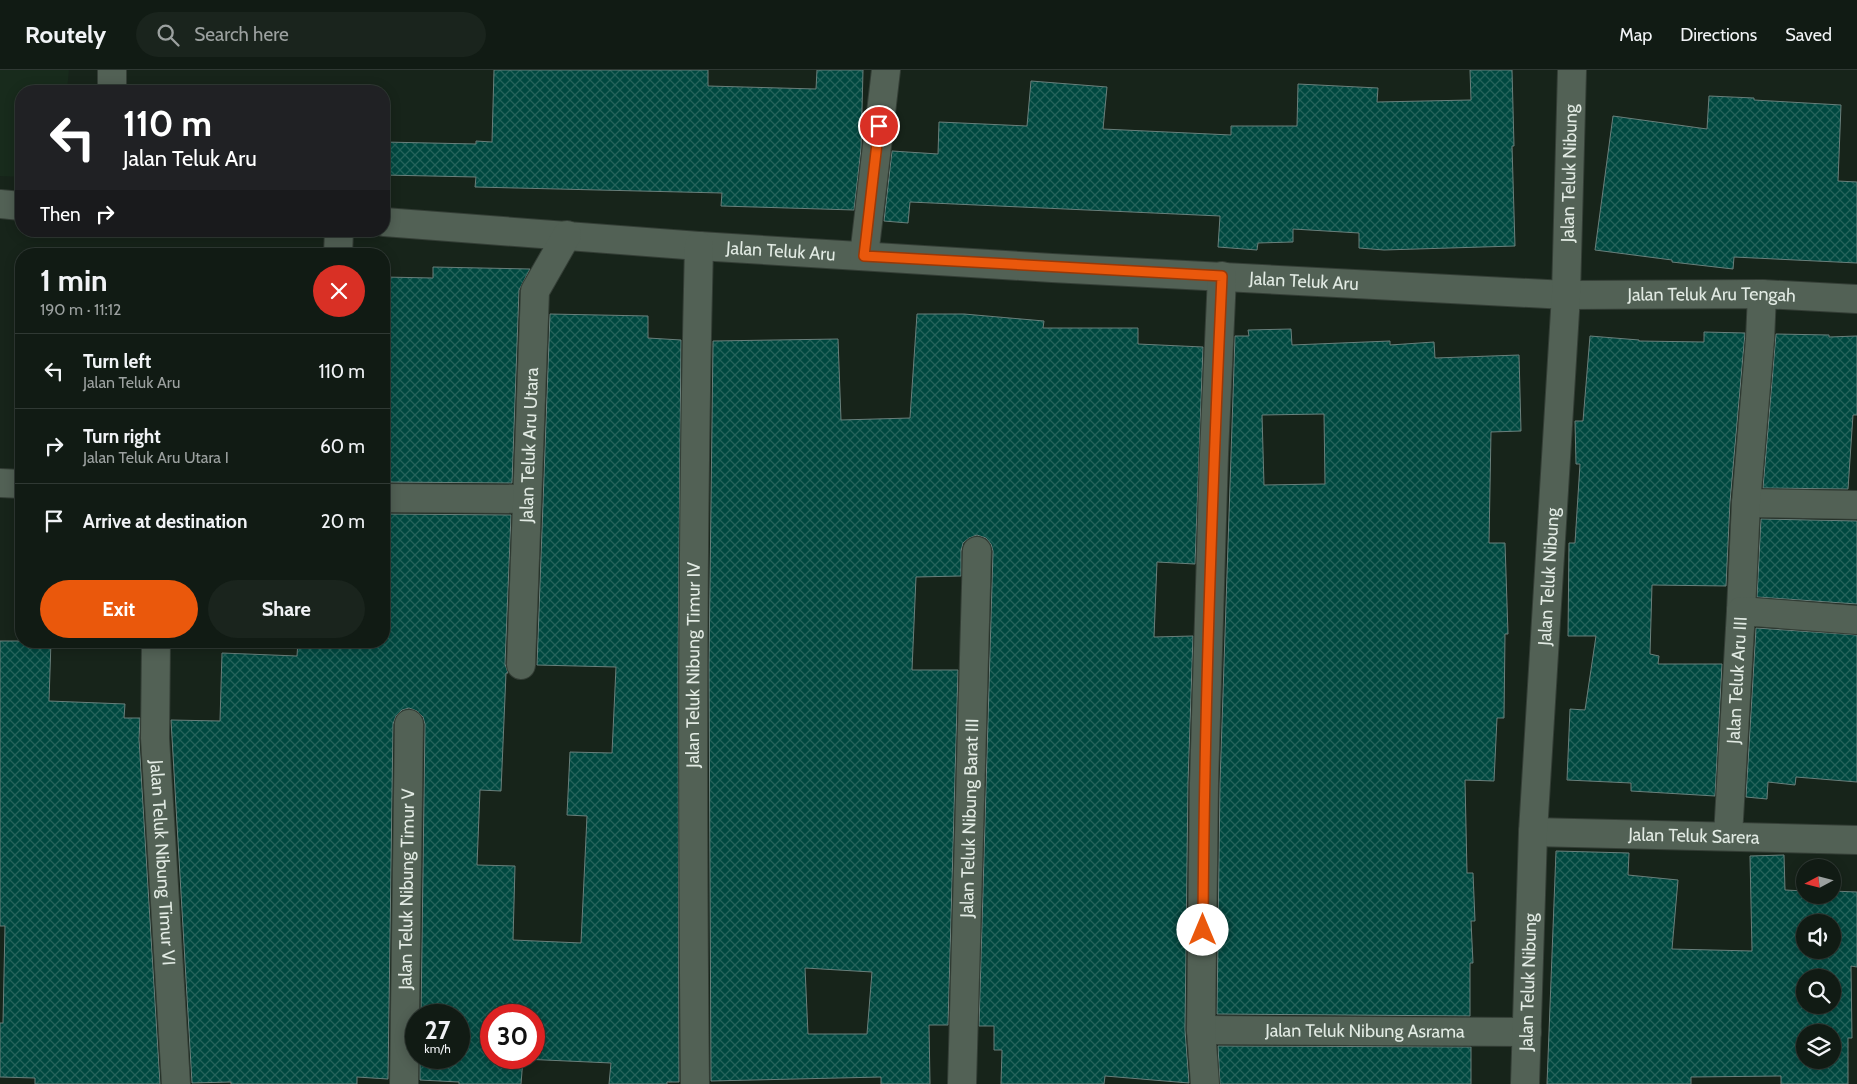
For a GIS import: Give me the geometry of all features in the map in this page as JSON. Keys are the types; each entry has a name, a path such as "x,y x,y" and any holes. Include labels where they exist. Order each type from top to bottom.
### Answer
{"street":[{"path":"112,70 112,85"},
{"path":"864,256 886,70"},
{"name":"Jalan Teluk Nibung","path":"1524,1084 1532,832 1566,295 1572,70"},
{"path":"0,204 15,205"},
{"name":"Jalan Teluk Aru","path":"390,222 699,246 1566,295"},
{"name":"Jalan Teluk Aru Utara","path":"521,665 535,291 567,235"},
{"name":"Jalan Teluk Nibung Timur IV","path":"695,1084 692,747 695,400 699,246"},
{"path":"1205,1084 1202,1030 1204,783 1214,454 1222,276"},
{"path":"1741,611 1746,503 1760,340 1762,294"},
{"name":"Jalan Teluk Aru Tengah","path":"1566,295 1762,294 1857,299"},
{"path":"0,483 15,484"},
{"path":"390,498 527,499"},
{"path":"1746,503 1857,504"},
{"name":"Jalan Teluk Nibung Barat III","path":"962,1084 977,551"},
{"name":"Jalan Teluk Aru III","path":"1728,836 1741,611 1857,620"},
{"name":"Jalan Teluk Nibung Timur VI","path":"156,648 155,738 176,1084"},
{"name":"Jalan Teluk Nibung Timur V","path":"404,1084 409,724"},
{"name":"Jalan Teluk Sarera","path":"1532,832 1857,840"},
{"name":"Jalan Teluk Nibung Asrama","path":"1202,1030 1527,1032"}],"shaded area":[{"path":"0,70 69,70 68,85 15,85 15,177 0,176"}],"building":[{"path":"494,70 708,70 708,86 816,89 817,70 863,70 861,149 854,210 721,206 722,193 475,187 476,177 390,175 390,142 476,144 476,141 492,142"},
{"path":"1470,70 1512,70 1515,246 1384,250 1359,248 1359,233 1293,229 1293,242 1258,243 1257,250 1218,247 1220,216 910,202 908,223 884,221 892,151 938,154 939,122 1027,126 1031,81 1107,87 1103,129 1231,135 1231,126 1297,126 1298,84 1378,88 1377,102 1471,100"},
{"path":"1709,96 1841,105 1838,181 1857,182 1857,263 1734,257 1733,269 1595,250 1613,116 1707,129"},
{"path":"433,267 530,269 519,290 512,483 390,482 390,277 433,278"},
{"path":"550,314 648,316 648,338 681,340 678,665 679,1082 667,1082 667,1084 609,1084 611,1063 545,1060 545,1004 480,1004 480,1069 522,1069 521,1084 459,1084 459,1082 420,1080 420,1069 470,1069 470,1004 421,1004 425,724 423,717 417,711 409,708 402,710 396,716 393,724 388,1079 357,1077 357,1084 192,1083 171,720 220,721 222,653 297,656 298,648 390,648 390,514 511,515 505,664 508,673 506,673 501,791 480,790 477,865 515,866 513,940 581,943 587,816 567,815 570,752 612,753 616,667 537,665"},
{"path":"917,314 964,314 1044,321 1043,328 1138,328 1138,344 1203,347 1195,564 1157,562 1154,637 1193,636 1188,783 1185,1030 1189,1083 1105,1076 1104,1084 1001,1084 1002,1050 994,1050 994,1026 979,1026 993,551 991,544 986,538 977,535 963,543 961,551 961,576 916,577 912,670 958,670 948,1025 929,1025 930,1084 881,1084 881,1077 711,1081 709,665 713,341 838,339 841,420 910,418","holes":["805,968 872,972 867,1034 808,1034"]},
{"path":"1291,329 1292,345 1390,341 1390,345 1434,342 1435,358 1519,355 1521,431 1491,432 1489,543 1505,543 1508,634 1505,634 1504,718 1497,718 1494,781 1465,780 1467,873 1473,873 1475,921 1471,921 1473,963 1470,963 1470,1016 1217,1014 1220,783 1235,336 1249,336 1248,330","holes":["1324,414 1325,484 1264,485 1262,415"]},
{"path":"1704,332 1745,333 1730,502 1726,586 1652,585 1650,654 1659,656 1658,664 1722,664 1715,796 1631,791 1631,783 1567,780 1570,709 1585,710 1596,636 1568,636 1569,543 1575,543 1580,464 1576,464 1575,421 1583,421 1590,336 1639,341 1704,342"},
{"path":"1776,334 1829,335 1829,337 1857,336 1857,415 1853,415 1848,489 1763,488"},
{"path":"1761,519 1857,521 1857,604 1757,597"},
{"path":"1756,628 1857,635 1857,782 1796,777 1795,785 1768,782 1767,799 1746,797"},
{"path":"0,641 15,641 15,648 51,648 49,701 125,704 124,718 140,718 139,739 160,1084 35,1084 35,1078 0,1077 0,1023 3,1023 5,926 0,926"},
{"path":"1556,851 1629,853 1628,875 1678,880 1672,949 1752,951 1750,856 1784,855 1785,890 1796,891 1796,904 1841,904 1841,891 1857,892 1857,967 1851,966 1852,1038 1848,1038 1848,1084 1781,1084 1781,1076 1691,1077 1691,1084 1547,1084"},
{"path":"1218,1046 1471,1047 1471,1084 1220,1084"}],"route":[{"path":"879,126 864,256 1222,276 1214,454 1204,783 1203,930"}]}
